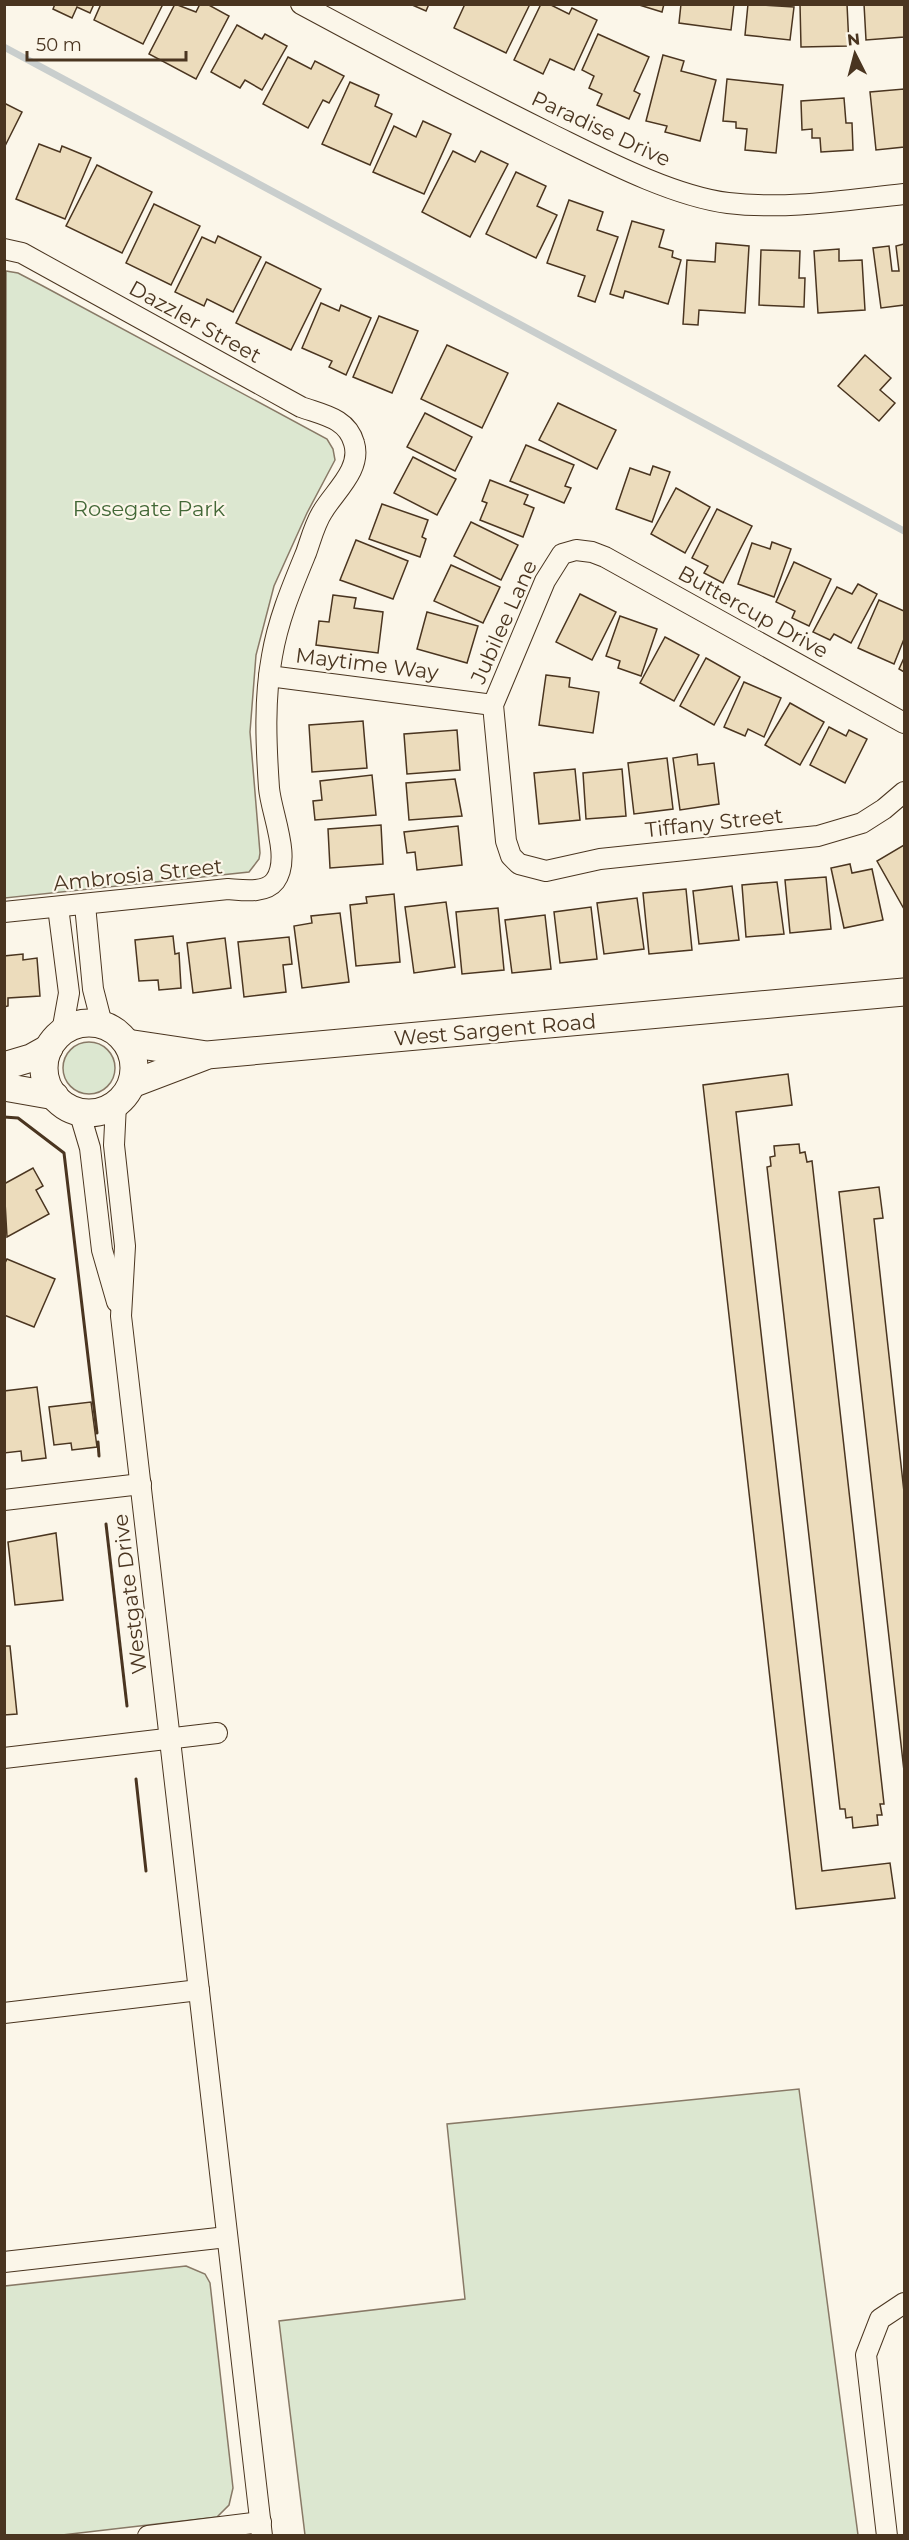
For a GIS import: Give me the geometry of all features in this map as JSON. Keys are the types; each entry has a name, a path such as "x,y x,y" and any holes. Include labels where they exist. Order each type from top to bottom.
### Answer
{"street":[{"name":"Paradise Drive","path":"301,4 415,66 609,162 682,191 727,203 786,206 904,194"},
{"name":"Dazzler Street","path":"4,249 22,253 301,407 339,421 349,430 355,445 355,461 322,513 280,615 269,676"},
{"name":"Jubilee Lane","path":"519,864 511,856 506,841 494,705 548,575 562,554 576,550"},
{"name":"Buttercup Drive","path":"576,550 592,552 605,557 904,723"},
{"name":"Maytime Way","path":"269,676 494,705"},
{"name":"Ambrosia Street","path":"4,912 228,889 264,889 274,882 280,869 281,851 269,790 267,697 269,676"},
{"name":"Tiffany Street","path":"519,864 546,871 600,859 818,836 862,823 884,809 904,792"},
{"path":"85,905 93,989 102,1024"},
{"path":"4,1066 31,1058 56,1040 75,1025 102,1024 116,1032 127,1043 134,1063 124,1094 105,1110 79,1112 66,1106 55,1096 45,1073 56,1040 69,993 58,907"},
{"name":"West Sargent Road","path":"127,1043 207,1055 904,992"},
{"name":"West Sargent Road","path":"124,1094 207,1055"},
{"path":"4,1087 55,1096"},
{"name":"Westgate Drive","path":"121,1316 125,1246 114,1145 124,1094"},
{"name":"Westgate Drive","path":"79,1112 90,1148 102,1250 121,1316 261,2529"},
{"path":"4,1500 141,1484"},
{"path":"4,1758 217,1733"},
{"path":"4,2013 199,1990"},
{"path":"4,2262 228,2237"},
{"path":"887,2535 866,2355 880,2319 904,2303"},
{"path":"148,2535 261,2529"}],"green space":[{"name":"Rosegate Park","path":"6,271 18,273 41,285 327,439 333,449 335,460 307,513 274,586 256,655 250,732 260,853 259,859 249,872 5,898"},
{"path":"84,1042 94,1042 104,1046 111,1053 115,1068 111,1083 104,1090 94,1094 84,1094 74,1090 67,1083 63,1073 63,1063 67,1053 74,1046"},
{"path":"799,2089 858,2535 305,2535 279,2321 465,2299 447,2124"},
{"path":"186,2266 205,2274 210,2283 233,2488 229,2505 217,2517 62,2535 5,2535 5,2286"}],"building":[{"path":"55,4 94,4 90,13 77,7 72,18 53,9"},
{"path":"101,4 163,4 143,44 94,20"},
{"path":"175,4 196,12 200,4 207,4 229,16 196,79 149,54"},
{"path":"410,4 429,4 426,11"},
{"path":"465,4 530,4 506,53 454,28"},
{"path":"541,4 549,4 569,14 572,8 597,20 574,70 550,59 543,74 514,60"},
{"path":"636,4 664,4 662,12"},
{"path":"681,4 734,4 731,30 679,23"},
{"path":"748,4 794,7 790,40 745,35"},
{"path":"800,4 847,4 849,46 801,47"},
{"path":"864,4 904,4 904,37 866,40"},
{"path":"237,25 262,39 265,34 287,46 262,90 245,80 240,88 211,72"},
{"path":"598,34 649,57 634,91 640,94 629,119 597,105 602,94 589,88 594,76 582,70"},
{"path":"663,55 684,61 681,71 716,80 700,141 665,132 667,126 646,121"},
{"path":"288,57 311,69 315,61 344,76 329,103 323,100 308,128 263,104"},
{"path":"727,79 783,85 776,153 745,150 747,129 736,128 736,122 723,121"},
{"path":"350,82 379,95 375,106 392,114 370,165 322,144"},
{"path":"904,89 904,147 876,150 870,92"},
{"path":"844,98 846,123 852,123 853,150 821,152 820,138 812,138 812,129 802,130 801,101"},
{"path":"4,103 22,112 4,148"},
{"path":"423,121 451,134 424,194 373,172 394,126 416,137"},
{"path":"39,144 60,152 62,146 91,158 65,219 16,199"},
{"path":"453,151 475,162 481,151 508,164 470,237 422,212"},
{"path":"97,165 152,192 122,253 66,226"},
{"path":"516,172 546,186 537,206 557,215 536,258 486,234"},
{"path":"569,200 603,212 597,230 618,237 595,302 578,296 585,276 547,263"},
{"path":"154,204 200,226 171,285 126,263"},
{"path":"632,221 664,230 659,247 673,251 672,257 681,260 668,304 625,291 623,298 610,294"},
{"path":"218,236 261,257 233,312 207,299 204,306 175,292 202,237 215,243"},
{"path":"716,243 749,246 745,313 699,310 698,325 683,324 687,260 715,262"},
{"path":"904,244 904,305 881,308 873,248 889,246 892,271 899,271 896,246"},
{"path":"839,249 839,261 862,260 865,310 818,313 814,251"},
{"path":"761,250 800,251 799,278 805,278 804,307 759,305"},
{"path":"266,262 321,289 291,350 236,323"},
{"path":"321,303 339,311 341,305 371,318 346,375 329,367 332,361 302,348"},
{"path":"379,316 418,331 392,393 353,377"},
{"path":"447,345 508,373 482,428 421,399"},
{"path":"865,355 891,378 880,390 895,403 879,421 838,386"},
{"path":"558,403 616,430 597,469 539,440"},
{"path":"425,413 472,437 455,471 407,447"},
{"path":"526,445 574,465 565,486 571,488 564,503 510,481"},
{"path":"413,457 456,479 437,515 394,493"},
{"path":"653,466 670,472 652,522 616,509 630,468 650,475"},
{"path":"490,480 528,495 524,504 534,508 523,537 480,520 487,503 482,501"},
{"path":"676,488 710,507 685,553 651,534"},
{"path":"382,504 428,520 422,537 426,539 420,557 369,539"},
{"path":"717,509 752,526 723,583 704,573 708,566 692,558"},
{"path":"471,522 518,545 501,580 454,556"},
{"path":"356,540 408,561 393,599 340,580"},
{"path":"772,542 791,549 774,597 738,584 752,543 770,549"},
{"path":"794,562 831,579 809,626 792,618 795,611 776,602"},
{"path":"451,565 500,587 483,623 434,601"},
{"path":"858,584 877,594 851,643 834,634 830,640 813,632 837,587 852,594"},
{"path":"580,594 616,612 592,660 556,642"},
{"path":"333,595 356,598 354,608 383,612 378,653 316,645 319,621 329,622"},
{"path":"879,600 904,611 904,639 894,664 858,648"},
{"path":"427,612 478,626 467,663 417,649"},
{"path":"620,616 657,629 641,676 618,668 620,661 606,656"},
{"path":"665,637 699,655 674,701 640,683"},
{"path":"706,658 740,677 714,725 680,706"},
{"path":"904,658 904,672 899,669"},
{"path":"546,675 570,678 569,687 599,692 593,733 539,725"},
{"path":"744,682 781,698 764,737 748,729 745,736 724,727"},
{"path":"790,703 824,722 800,765 765,745"},
{"path":"363,721 367,768 312,772 309,725"},
{"path":"829,727 846,736 849,730 867,739 845,783 810,765"},
{"path":"457,730 460,770 407,774 404,734"},
{"path":"697,754 698,765 714,763 719,804 680,810 673,758"},
{"path":"667,758 673,809 634,814 628,763"},
{"path":"575,769 580,820 539,824 534,773"},
{"path":"622,769 626,816 586,819 583,773"},
{"path":"372,775 376,815 315,820 313,801 322,800 320,781"},
{"path":"455,779 462,816 409,820 406,783"},
{"path":"381,825 383,864 330,868 328,829"},
{"path":"458,826 462,865 417,870 415,852 407,853 404,832"},
{"path":"904,845 904,909 877,861"},
{"path":"850,864 852,873 872,869 883,920 844,928 831,868"},
{"path":"826,877 831,929 790,933 785,880"},
{"path":"777,882 784,934 746,937 742,885"},
{"path":"732,886 739,940 699,944 693,891"},
{"path":"686,889 692,950 649,954 643,893"},
{"path":"394,894 400,962 356,966 350,905 367,903 366,897"},
{"path":"637,898 644,949 604,954 597,903"},
{"path":"446,902 455,967 414,973 405,907"},
{"path":"591,907 597,959 560,963 554,912"},
{"path":"498,908 504,970 462,974 456,912"},
{"path":"340,913 349,982 302,988 294,926 312,923 311,916"},
{"path":"545,915 551,969 512,973 505,920"},
{"path":"173,936 175,954 179,953 181,988 159,990 158,980 139,981 135,940"},
{"path":"289,937 292,964 283,965 286,992 244,997 238,942"},
{"path":"225,938 231,988 193,993 187,943"},
{"path":"23,954 23,960 37,958 40,996 8,998 8,1006 4,1007 4,956"},
{"path":"788,1074 792,1105 736,1112 822,1871 890,1863 895,1898 796,1909 703,1085"},
{"path":"799,1144 800,1153 805,1152 807,1162 812,1161 884,1804 880,1804 882,1815 877,1815 878,1825 853,1828 852,1817 846,1818 845,1809 840,1809 767,1167 771,1166 770,1157 775,1156 774,1146"},
{"path":"33,1168 43,1186 36,1190 49,1214 7,1237 4,1184"},
{"path":"879,1187 883,1218 874,1219 904,1492 904,1771 839,1192"},
{"path":"7,1259 55,1279 34,1327 4,1315 4,1265"},
{"path":"37,1387 46,1458 22,1461 21,1451 4,1453 4,1391"},
{"path":"91,1402 97,1447 72,1450 71,1443 54,1445 49,1407"},
{"path":"56,1533 63,1600 15,1605 8,1542"},
{"path":"4,1646 10,1646 17,1714 4,1715"}],"waterway":[{"path":"4,47 904,531"}],"wall":[{"path":"4,1117 18,1118 64,1153 97,1433"},
{"path":"98,1442 99,1456"},
{"path":"106,1524 127,1706"},
{"path":"136,1779 146,1871"}]}
